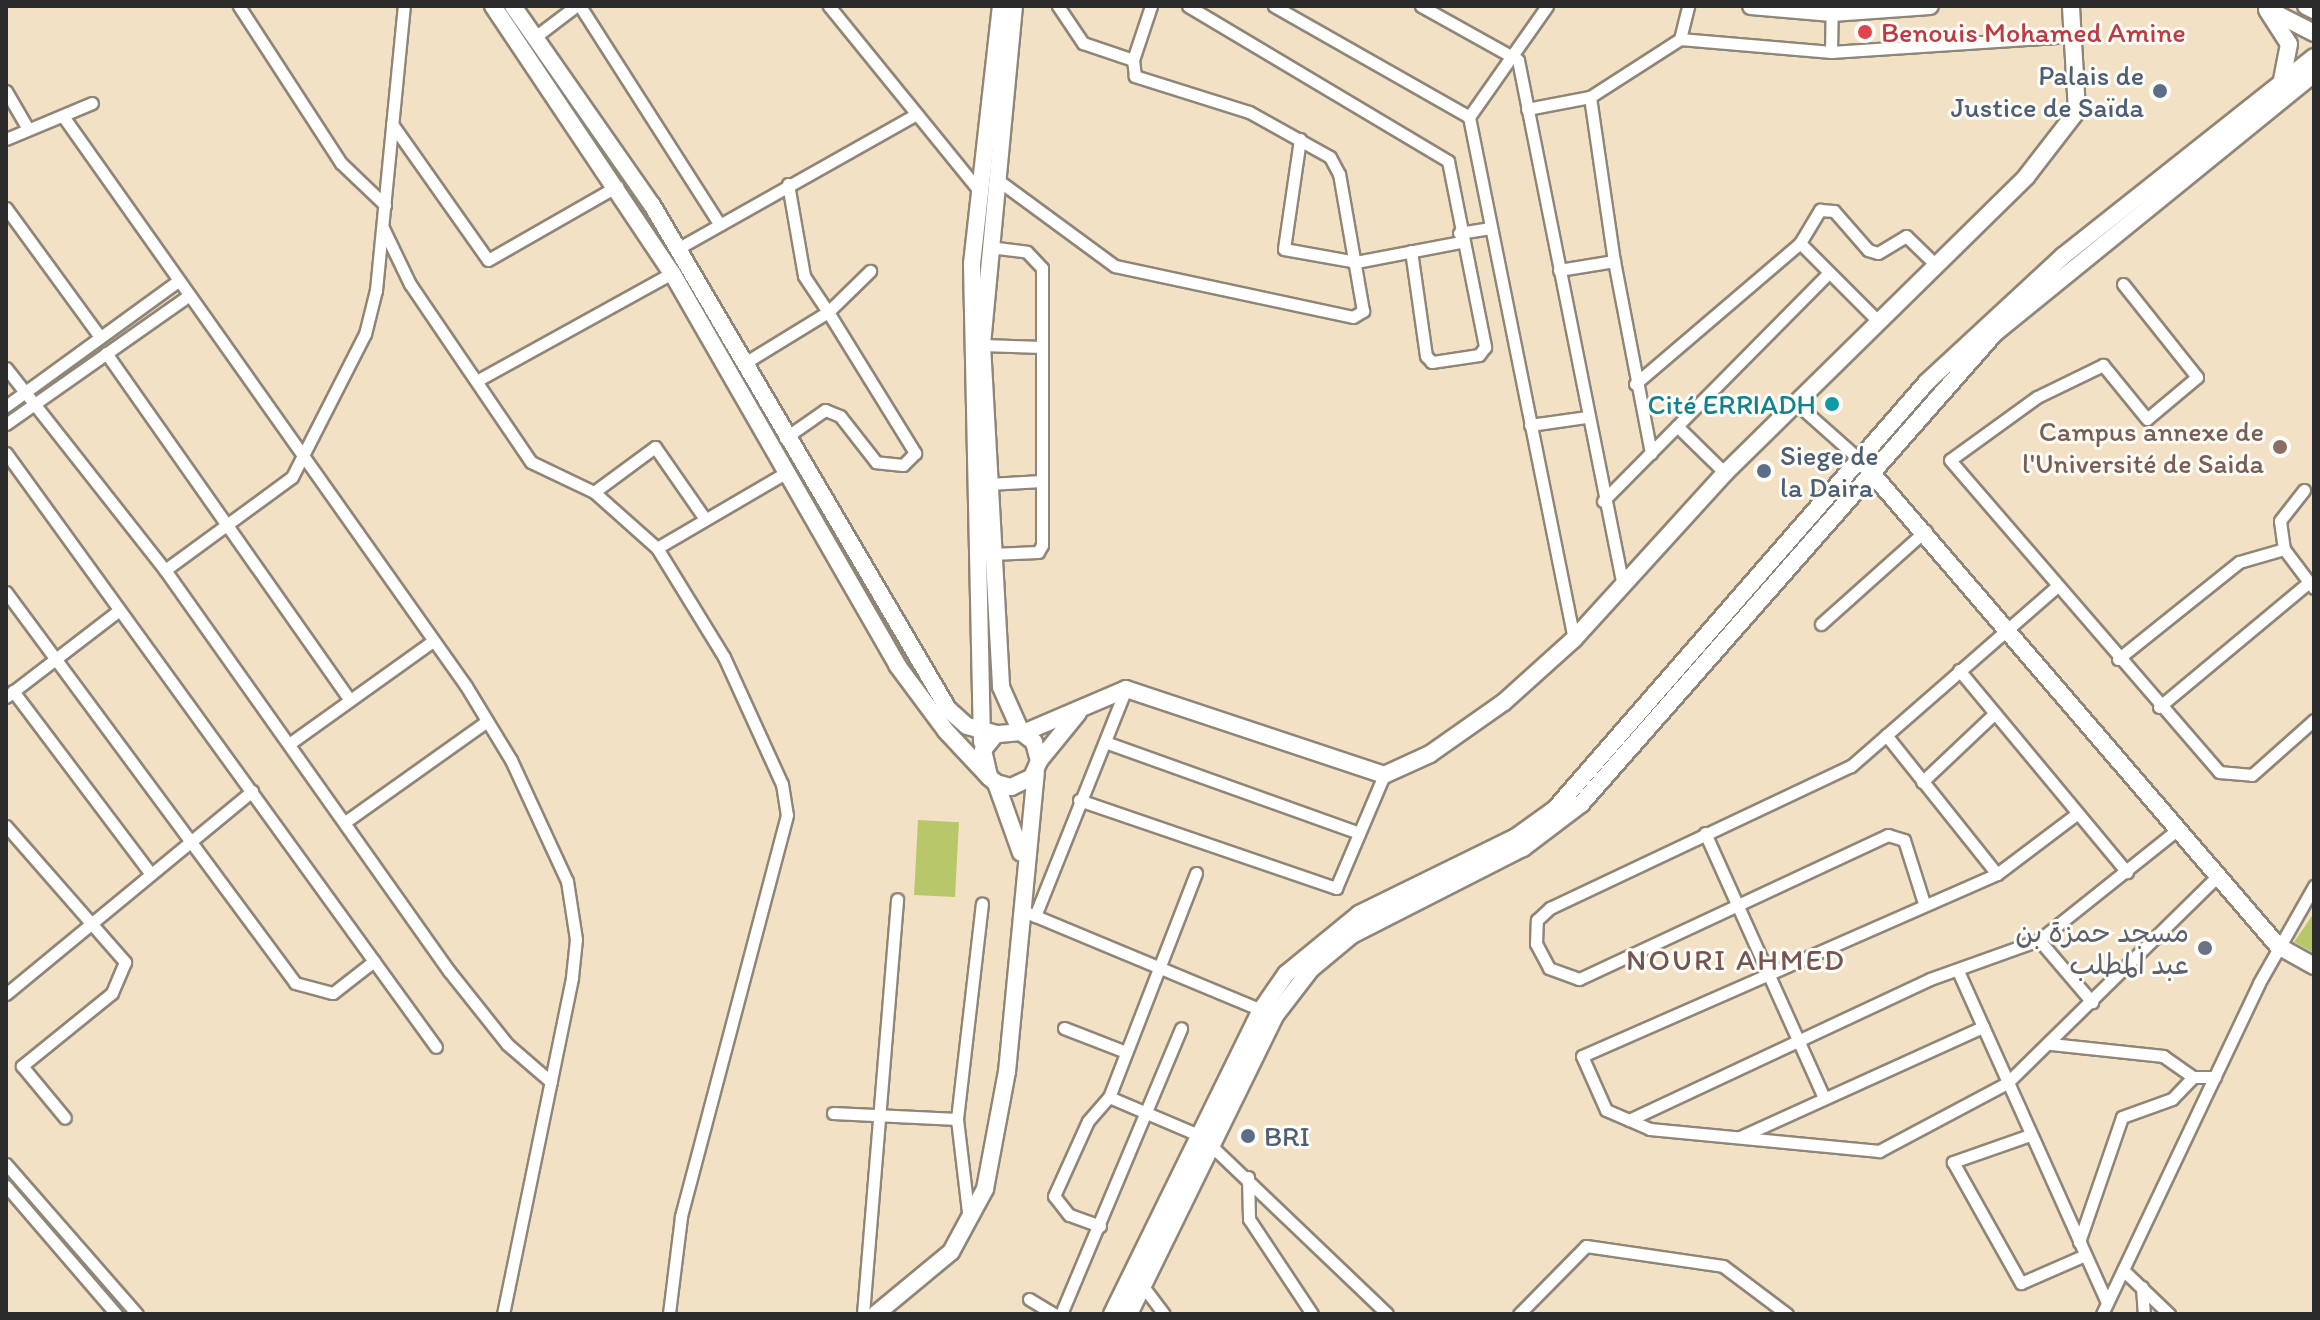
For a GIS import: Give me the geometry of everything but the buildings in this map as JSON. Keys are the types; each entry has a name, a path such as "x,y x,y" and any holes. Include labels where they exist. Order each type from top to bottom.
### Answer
{"main road":[{"path":"493,6 617,186 672,273 897,665 992,780 1019,786 1078,713"},
{"path":"513,6 677,249 785,438 948,709 989,734 1022,732 1078,713 1126,689 1384,775 1430,754 1504,702 1574,639 1725,473 2026,177 2077,111 2071,6"},
{"path":"1001,6 980,192 969,388 989,734 982,761 1023,858"},
{"path":"876,1314 951,1252 970,1225 996,1145 1028,913 1023,858 1038,766 1001,687 991,554 982,345 995,178 1014,6"},
{"path":"1751,6 1832,13 1930,6"},
{"path":"2262,8 2314,33"},
{"path":"2262,8 2290,52 2276,88"},
{"path":"1129,1314 1207,1142 1261,1010 1334,930 1516,837 1555,809 2010,302 2314,57"},
{"path":"1207,1142 1275,1016 1311,969 1352,935 1523,848 1581,804 1865,464 2005,324 2314,74"},
{"path":"1865,464 2278,946 2314,966"},
{"path":"1112,1314 1141,1284"}],"street":[{"path":"239,6 341,163 385,205"},
{"path":"165,570 292,477 372,316 404,6"},
{"path":"535,37 578,6 718,222"},
{"path":"829,6 980,192"},
{"path":"1058,6 1083,43 1133,60"},
{"path":"995,178 1115,266 1353,317 1363,311 1339,174 1330,157 1249,112 1135,76 1133,60 1151,6"},
{"path":"1188,6 1448,161 1460,237 1485,347 1465,358 1432,362 1426,356 1411,251"},
{"path":"1274,6 1469,117"},
{"path":"1421,6 1518,60 1603,501 1623,586"},
{"path":"1547,6 1509,55 1469,117 1574,639"},
{"path":"1680,39 1688,6"},
{"path":"1831,52 1832,13"},
{"path":"1527,109 1590,97 1680,39 1831,52 2075,36"},
{"path":"6,91 28,129"},
{"path":"1590,97 1635,384 1651,453"},
{"path":"6,139 28,129 65,119 92,103"},
{"path":"677,249 718,222 917,114"},
{"path":"65,119 301,460 433,641 487,721 549,836 574,911 572,978 503,1314"},
{"path":"392,124 488,260 617,186"},
{"path":"1300,139 1282,245 1356,262 1411,251 1491,228"},
{"path":"785,438 825,410 840,416 876,462 903,465 915,453 804,276 788,184"},
{"path":"6,208 100,337"},
{"path":"1635,384 1800,243 1825,208 1868,250 1878,253 1906,236 1937,266"},
{"path":"383,228 410,284 480,379 531,462 594,492 657,548 724,657 777,766 787,815 681,1217 669,1314"},
{"path":"1800,243 1879,322"},
{"path":"989,247 1040,257 1042,347 1042,481 1038,552 991,554"},
{"path":"1559,270 1614,261"},
{"path":"743,364 828,312 870,271"},
{"path":"480,379 672,273"},
{"path":"1603,501 1829,273"},
{"path":"6,406 178,281"},
{"path":"2123,284 2197,377 2147,419 2103,365 2037,397 1950,460 2159,707 2232,778 2252,775 2314,720"},
{"path":"6,424 188,296"},
{"path":"982,345 1042,347"},
{"path":"106,353 228,522 349,699"},
{"path":"6,368 165,570 449,971 507,1044 551,1082"},
{"path":"1797,404 1865,464"},
{"path":"1530,425 1587,417"},
{"path":"1677,426 1725,473"},
{"path":"594,492 655,447 705,519"},
{"path":"6,453 436,1047"},
{"path":"657,548 787,472"},
{"path":"988,484 1042,481"},
{"path":"2159,707 2311,585 2284,549 2280,521 2304,490"},
{"path":"1821,624 1925,531"},
{"path":"2118,659 2239,562 2284,549"},
{"path":"1923,900 1904,840 1888,835 1579,979 1549,968 1536,944 1537,920 1550,908 1851,766 2057,586"},
{"path":"6,592 295,983 333,993 374,961"},
{"path":"118,611 53,657 10,694 148,870"},
{"path":"289,744 433,641"},
{"path":"1959,670 2127,872"},
{"path":"1126,689 1028,913 1162,965 1261,1010"},
{"path":"1922,782 1995,713"},
{"path":"345,822 487,721"},
{"path":"1886,735 1997,874"},
{"path":"1105,742 1359,833"},
{"path":"1079,800 1336,888 1384,775"},
{"path":"6,994 148,870 252,791"},
{"path":"2078,813 1997,874 1923,900 1582,1056 1606,1110 1650,1129 1879,1151 2007,1083 2051,1044 2218,876"},
{"path":"6,826 87,921 118,952 127,973 22,1066 65,1118"},
{"path":"1629,1120 1797,1038 2039,940 2178,829"},
{"path":"1705,833 1738,903 1763,971 1823,1095"},
{"path":"1100,1226 1069,1215 1054,1196 1088,1121 1109,1097 1196,873"},
{"path":"2104,1309 2278,946 2314,886"},
{"path":"863,1314 897,899"},
{"path":"970,1225 957,1119 982,903"},
{"path":"2039,940 2092,1002"},
{"path":"1958,971 2085,1255 2104,1309"},
{"path":"1738,1138 1823,1095 1983,1027"},
{"path":"1064,1028 1126,1052"},
{"path":"1061,1314 1181,1028"},
{"path":"2051,1044 2163,1056 2193,1077 2215,1077"},
{"path":"2079,1242 2122,1117 2172,1099 2193,1077"},
{"path":"1109,1097 1207,1142 1248,1176 1304,1241 1387,1314"},
{"path":"833,1113 879,1118 957,1119"},
{"path":"2030,1135 1953,1162 2021,1283 2085,1255"},
{"path":"6,1164 137,1314"},
{"path":"1248,1176 1249,1219 1312,1314"},
{"path":"6,1186 114,1312 124,1301"},
{"path":"49,1237 60,1228"},
{"path":"1519,1314 1586,1246 1723,1266 1787,1314"},
{"path":"2123,1270 2169,1314"},
{"path":"1141,1284 1164,1314"},
{"path":"2142,1287 2144,1314"},
{"path":"1029,1299 1054,1314"}],"green space":[{"path":"918,820 959,822 955,897 914,895"},
{"path":"2314,913 2314,953 2294,942"}],"place":[{"name":"Benouis Mohamed Amine","path":"1865,32"},
{"name":"Palais de Justice de Saïda","path":"2160,91"},
{"name":"Cité ERRIADH","path":"1832,404"},
{"name":"Campus annexe de l'Université de Saida","path":"2280,447"},
{"name":"Siege de la Daira","path":"1764,471"},
{"name":"مسجد حمزة بن عبد المطلب","path":"2205,948"},
{"name":"BRI","path":"1248,1136"}],"district":[{"name":"NOURI AHMED","path":"1736,960"}]}
